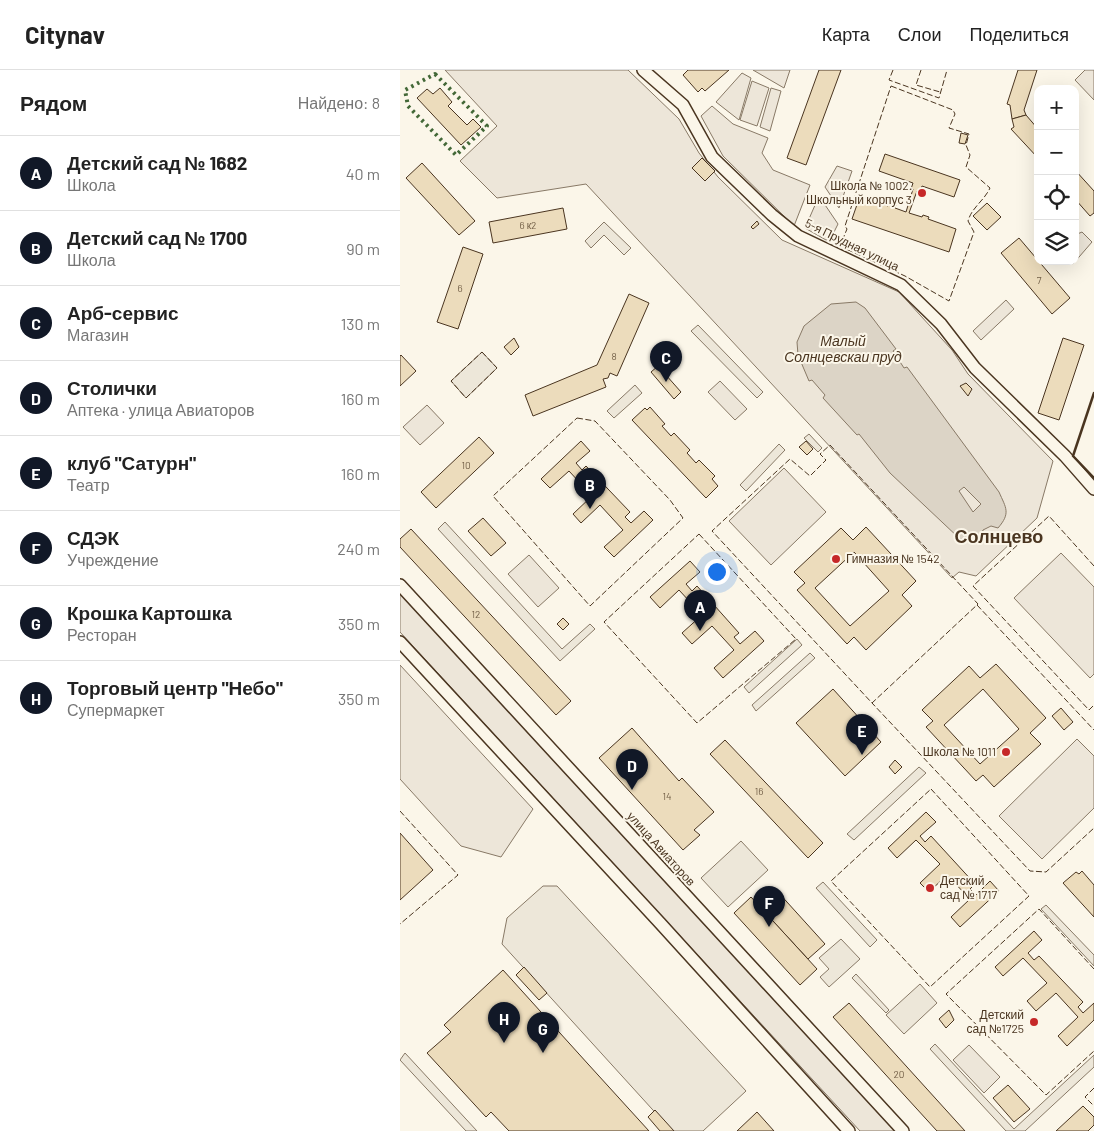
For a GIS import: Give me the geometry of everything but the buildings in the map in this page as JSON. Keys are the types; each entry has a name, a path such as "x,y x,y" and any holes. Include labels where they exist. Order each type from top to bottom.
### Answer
{"street":[{"name":"5-я Прудная улица","path":"643,70 683,105 689,112 712,157 772,215 798,236 901,284 941,324 975,368 1065,456 1094,489"},
{"name":"улица Авиаторов","path":"400,584 903,1131"},
{"path":"400,642 660,922 848,1131"}],"shaded area":[{"path":"445,70 628,70 679,119 699,153 718,177 782,240 899,292 952,350 968,374 1053,461 1037,518 976,576 959,572 952,578 586,184 497,198 460,161 497,126"},
{"path":"753,70 790,70 784,88"},
{"path":"1085,70 1094,70 1094,100 1075,80"},
{"path":"742,73 751,78 739,120 716,102"},
{"path":"752,81 769,88 757,126 740,120"},
{"path":"771,88 781,91 770,131 760,127"},
{"path":"712,106 733,124 768,138 762,153 773,170 810,185 794,226 723,156 701,116"},
{"path":"837,166 852,171 839,208 825,187"},
{"path":"819,196 838,224 831,238 826,240 805,228"},
{"path":"604,222 631,248 624,255 604,235 591,248 585,241"},
{"path":"1082,232 1092,242 1079,257 1079,233"},
{"path":"1006,300 1014,309 981,340 973,331"},
{"path":"698,325 763,392 757,398 691,331"},
{"path":"482,352 497,368 466,398 451,381"},
{"path":"720,381 747,409 735,420 708,392"},
{"path":"635,385 642,393 614,418 607,411"},
{"path":"427,405 444,423 420,445 403,427"},
{"path":"809,434 822,448 818,452 804,438"},
{"path":"779,444 785,450 746,491 740,485"},
{"path":"784,468 826,512 771,565 729,521"},
{"path":"445,522 562,649 590,624 595,629 560,661 438,529"},
{"path":"1061,553 1094,587 1094,674 1090,678 1014,598"},
{"path":"529,555 559,588 538,607 508,574"},
{"path":"400,593 896,1131 860,1131 400,632"},
{"path":"797,639 802,645 749,693 744,687"},
{"path":"810,653 815,658 756,711 752,705"},
{"path":"400,665 533,809 501,857 461,846 400,779"},
{"path":"1077,739 1094,756 1094,808 1042,859 999,816"},
{"path":"919,767 926,773 854,840 847,834"},
{"path":"741,841 768,870 728,907 701,878"},
{"path":"823,882 877,940 870,947 816,888"},
{"path":"543,886 557,886 746,1091 703,1131 672,1131 502,944 507,918"},
{"path":"1046,905 1094,955 1094,966 1041,909"},
{"path":"841,939 860,959 829,987 820,977 829,969 819,958"},
{"path":"856,974 889,1010 886,1013 852,978"},
{"path":"920,984 937,1003 904,1034 886,1015"},
{"path":"935,1044 1014,1129 1094,1055 1094,1067 1025,1131 1006,1131 930,1049"},
{"path":"969,1045 1000,1077 984,1093 953,1060"},
{"path":"405,1053 477,1131 466,1131 400,1060"}],"water":[{"name":"Малый Солнцевскаи пруд","path":"856,302 865,308 896,349 893,351 904,368 907,367 999,492 1004,502 1006,514 998,528 991,526 983,530 981,537 971,542 960,539 890,473 859,434 857,435 823,398 825,395 812,380 809,381 798,355 797,342 804,326 831,304","holes":["964,487 981,504 973,512 959,491"]}],"hedge":[{"path":"435,74 487,126 456,155 408,106 405,90 435,74"}],"fence":[{"path":"893,70 889,80 939,98 947,70"},
{"path":"921,70 916,85 940,92"},
{"path":"891,86 953,110 955,114 949,128 969,134 966,145 970,155 966,167 990,188 972,212 968,221 974,232 949,301 905,276 844,248 842,241 847,229 845,226 891,86"},
{"path":"482,352 497,368 466,398 451,381 482,352"},
{"path":"577,418 595,421 670,500 683,518 590,606 493,496 577,418"},
{"path":"830,445 978,604 872,703 712,531 790,459 810,476 826,460 820,454 830,445"},
{"path":"1094,566 1049,516 973,586 1089,710 1094,705"},
{"path":"699,534 796,639 697,723 604,622 699,534"},
{"path":"977,605 1094,730"},
{"path":"873,702 1030,871 1046,872 1094,828"},
{"path":"931,789 1029,896 930,987 831,881 931,789"},
{"path":"400,811 458,875 400,924"},
{"path":"1094,969 1039,909 946,994 1046,1095 1094,1051"},
{"path":"1094,1088 1085,1097 1094,1106"}],"wall":[{"path":"1094,393 1073,456 1094,478"}],"place":[{"name":"Школа № 1002. Школьный корпус 3","path":"922,193"},
{"name":"Арб-сервис","path":"666,382"},
{"name":"Детский сад № 1700","path":"590,509"},
{"name":"Гимназия № 1542","path":"836,559"},
{"name":"Детский сад № 1682","path":"700,631"},
{"name":"Школа № 1011","path":"1006,752"},
{"name":"клуб \"Сатурн\"","path":"862,755"},
{"name":"Столички","path":"632,790"},
{"name":"Детский сад № 1717","path":"930,888"},
{"name":"СДЭК","path":"769,927"},
{"name":"Детский сад №1725","path":"1034,1022"},
{"name":"Торговый центр \"Небо\"","path":"504,1043"},
{"name":"Крошка Картошка","path":"543,1053"}],"district":[{"name":"Солнцево","path":"999,537"}]}
